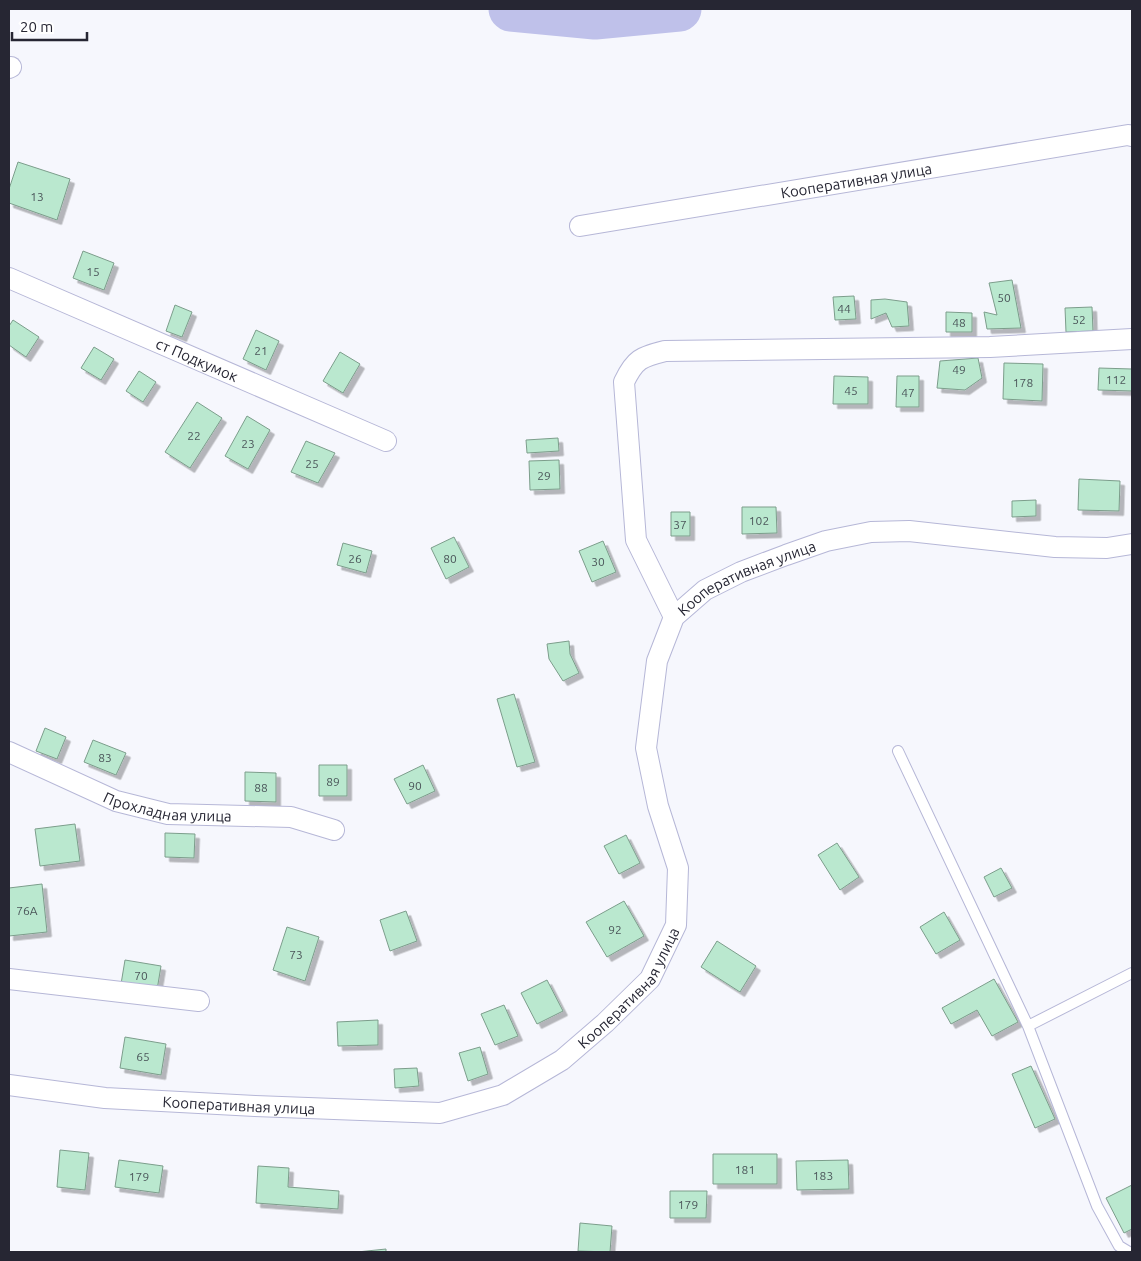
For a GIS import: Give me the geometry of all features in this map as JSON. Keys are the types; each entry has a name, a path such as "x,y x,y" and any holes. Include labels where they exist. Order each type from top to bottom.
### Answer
{"street":[{"name":"Кооперативная улица","path":"580,226 1128,135 1132,136"},
{"name":"ст Подкумок","path":"9,278 386,442"},
{"path":"674,617 636,540 624,382 632,366 645,356 665,350 990,347 1132,339"},
{"name":"Кооперативная улица","path":"9,1085 105,1098 440,1113 503,1095 562,1060 606,1023 650,979 676,925 678,868 658,806 646,748 657,661 674,617 704,590 741,572 826,541 870,532 909,531 1054,547 1107,548 1132,544"},
{"name":"Прохладная улица","path":"9,752 116,801 168,814 291,817 334,830"},
{"path":"9,979 199,1001"}],"lane":[{"path":"898,751 1028,1026 1097,1206 1120,1246 1129,1252"},
{"path":"1028,1026 1132,974"}],"building":[{"path":"18,162 70,179 57,220 9,203 9,189"},
{"path":"83,251 114,263 104,290 73,278"},
{"path":"1012,280 1021,328 987,329 984,312 997,315 989,283"},
{"path":"854,296 856,319 835,320 833,297"},
{"path":"885,299 907,302 909,326 892,327 886,313 871,319 871,300"},
{"path":"175,305 192,312 182,337 166,331"},
{"path":"1092,307 1093,331 1066,332 1065,308"},
{"path":"946,312 972,313 972,332 946,332"},
{"path":"13,320 39,337 26,357 9,345 9,326"},
{"path":"256,330 279,341 266,370 243,359"},
{"path":"94,347 114,359 101,380 81,368"},
{"path":"340,352 360,364 343,393 323,381"},
{"path":"978,358 982,378 965,390 937,388 940,361"},
{"path":"1004,363 1043,364 1042,401 1003,399"},
{"path":"1099,368 1132,369 1132,391 1098,390"},
{"path":"139,371 156,382 143,402 126,391"},
{"path":"834,376 868,377 868,404 833,404"},
{"path":"897,376 919,376 919,407 896,407"},
{"path":"197,402 222,418 190,468 165,452"},
{"path":"247,416 270,430 248,469 225,456"},
{"path":"558,438 559,451 527,453 526,440"},
{"path":"306,441 335,453 318,483 291,472"},
{"path":"559,460 560,489 530,490 529,461"},
{"path":"1079,479 1120,481 1119,511 1078,510"},
{"path":"1036,500 1036,516 1012,517 1012,501"},
{"path":"742,507 776,507 777,533 742,534"},
{"path":"671,512 690,512 690,536 671,536"},
{"path":"454,537 469,567 446,579 431,548"},
{"path":"603,541 616,572 592,582 579,551"},
{"path":"343,543 372,551 366,573 337,565"},
{"path":"569,641 570,654 579,673 563,681 549,659 547,644"},
{"path":"514,694 535,762 517,767 497,699"},
{"path":"45,728 66,737 57,759 36,751"},
{"path":"93,740 126,753 116,775 84,762"},
{"path":"319,765 347,765 347,796 319,796"},
{"path":"423,765 435,791 407,804 394,779"},
{"path":"245,772 276,773 276,802 245,801"},
{"path":"75,824 80,861 40,866 35,829"},
{"path":"165,833 195,834 194,858 165,857"},
{"path":"626,835 640,863 619,874 604,846"},
{"path":"837,843 859,877 840,890 818,855"},
{"path":"1001,868 1012,888 994,897 984,877"},
{"path":"42,884 47,932 9,936 9,888"},
{"path":"624,901 644,936 607,957 586,922"},
{"path":"406,911 417,941 390,951 380,920"},
{"path":"944,912 960,940 936,954 920,927"},
{"path":"287,927 319,937 305,981 273,970"},
{"path":"717,941 756,966 740,992 701,967"},
{"path":"125,960 161,966 157,990 121,984"},
{"path":"994,979 1018,1022 992,1036 977,1010 951,1024 942,1008"},
{"path":"547,980 563,1011 537,1024 521,993"},
{"path":"504,1005 518,1036 495,1045 481,1014"},
{"path":"378,1020 378,1045 338,1046 337,1022"},
{"path":"125,1037 166,1044 161,1075 120,1068"},
{"path":"480,1047 488,1074 468,1081 459,1053"},
{"path":"1031,1066 1055,1119 1035,1128 1012,1074"},
{"path":"417,1068 419,1086 395,1088 394,1069"},
{"path":"60,1150 89,1153 85,1190 57,1187"},
{"path":"713,1154 777,1154 777,1184 713,1184"},
{"path":"119,1160 163,1166 159,1193 115,1187"},
{"path":"848,1160 849,1189 797,1190 796,1161"},
{"path":"258,1166 289,1168 288,1187 339,1191 338,1209 256,1203"},
{"path":"1132,1185 1132,1229 1124,1233 1106,1198"},
{"path":"670,1191 707,1191 706,1218 670,1218"},
{"path":"580,1223 612,1226 610,1252 578,1251"},
{"path":"386,1249 386,1252 357,1252"}],"waterway":[{"path":"511,9 595,17 679,9"}]}
